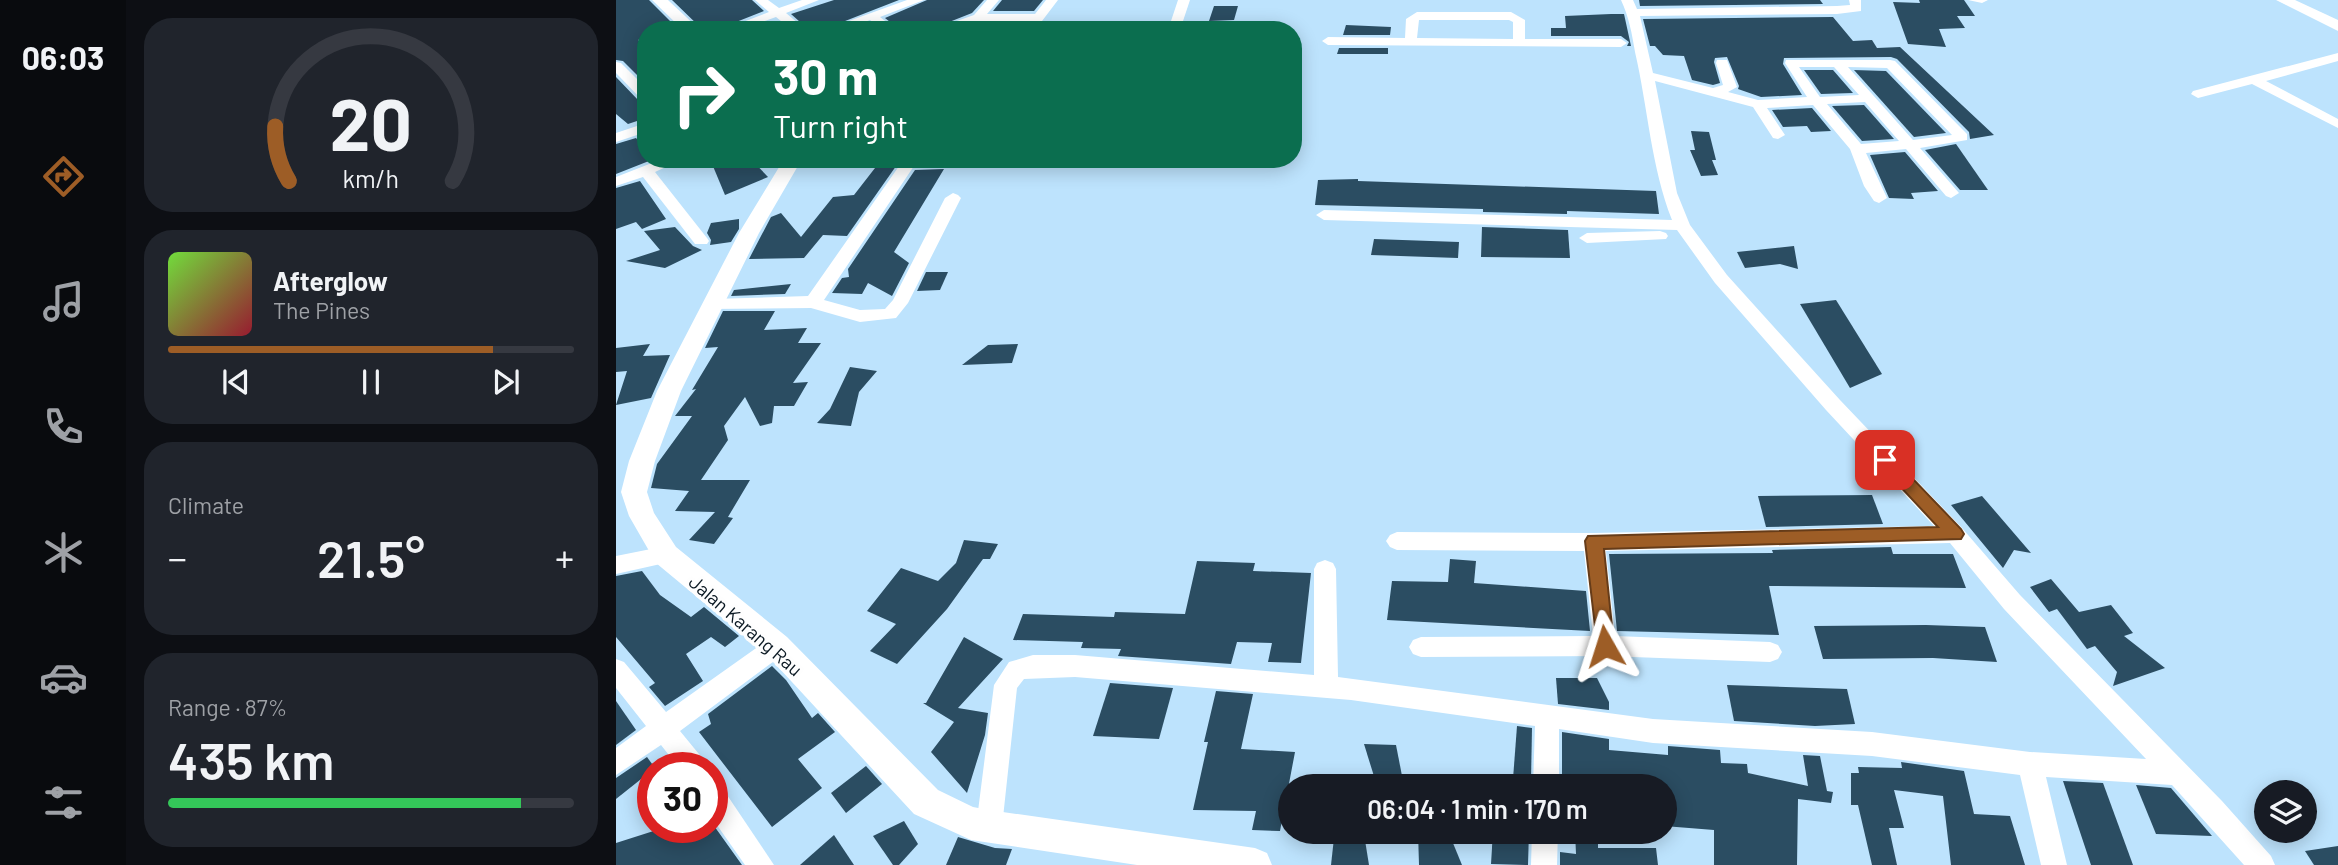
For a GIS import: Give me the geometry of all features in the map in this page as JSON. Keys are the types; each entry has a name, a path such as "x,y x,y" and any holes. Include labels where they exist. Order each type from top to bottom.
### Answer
{"street":[{"path":"659,0 682,21"},
{"path":"761,0 788,21"},
{"path":"754,21 813,0"},
{"path":"856,21 918,0"},
{"path":"978,18 993,0"},
{"path":"968,21 978,18 1038,18 1052,0"},
{"path":"1177,21 1184,0"},
{"path":"1855,0 1857,8 1838,10 1630,6 1630,43 1647,75 1669,192 1685,230 1721,279 1792,360 1955,534 2012,602 2262,865"},
{"path":"1974,0 1982,0"},
{"path":"2283,0 2338,26"},
{"path":"871,16 878,21"},
{"path":"1411,42 1413,17 1511,16 1519,20 1520,42"},
{"path":"1328,41 1630,43"},
{"path":"2198,94 2338,57"},
{"path":"1836,62 1951,193"},
{"path":"1717,91 1730,87 1722,63"},
{"path":"1857,149 1943,142 1962,137 1890,64 1791,63 1857,149 1870,184 1879,198"},
{"path":"616,66 637,87"},
{"path":"1647,75 1717,91 1758,104 1869,98"},
{"path":"2254,80 2335,120"},
{"path":"1758,104 1778,135"},
{"path":"616,138 637,130"},
{"path":"616,182 654,168"},
{"name":"Jalan Karang Rau","path":"788,168 749,233 669,391 642,460 634,492 642,516 666,555 777,646 926,802 971,823 989,827 1255,865"},
{"path":"812,302 819,296 906,168"},
{"path":"646,171 701,241"},
{"path":"712,305 812,302 858,317 890,314 905,293 953,198"},
{"path":"1324,215 1685,230"},
{"path":"1587,238 1685,230"},
{"path":"1397,541 1594,541 1955,534"},
{"path":"1594,541 1605,646"},
{"path":"616,565 666,555"},
{"path":"1325,569 1327,624 1323,656 1327,687"},
{"path":"616,763 777,646"},
{"path":"1421,647 1605,646 1770,652"},
{"path":"989,827 1006,685 1017,670 1034,666 1075,666 1327,687 1653,731 1872,744 2030,764 2177,773"},
{"path":"616,670 683,752"},
{"path":"1546,774 1547,717"},
{"path":"2030,764 2054,865"},
{"path":"728,818 761,865"},
{"path":"1544,865 1545,844"}],"building":[{"path":"616,0 649,0 670,21 637,21 637,75 623,61 616,60"},
{"path":"672,0 752,0 764,11 739,21 694,21"},
{"path":"834,0 899,0 845,21 799,21 791,14"},
{"path":"927,0 984,0 972,13 952,21 889,21 885,18"},
{"path":"1002,0 1043,0 1034,11 993,11"},
{"path":"1639,0 1820,0 1823,4 1640,6"},
{"path":"1919,0 1964,0 1975,16 1957,16 1965,28 1939,29 1946,47 1908,44 1893,2 1920,3"},
{"path":"1214,6 1238,6 1234,20 1209,21"},
{"path":"1624,14 1631,46 1627,46 1629,42 1621,36 1551,36 1551,28 1566,28 1565,16"},
{"path":"1833,17 1853,41 1872,40 1877,48 1900,47 1994,135 1970,139 1969,132 1897,59 1891,57 1784,58 1783,64 1802,95 1761,97 1738,89 1727,57 1715,58 1720,83 1713,85 1692,80 1684,56 1663,55 1655,46 1650,46 1643,19"},
{"path":"1346,25 1391,27 1390,35 1343,35"},
{"path":"1339,48 1388,48 1388,54 1337,54"},
{"path":"1804,70 1833,70 1853,93 1821,94"},
{"path":"1854,70 1886,71 1946,133 1914,137"},
{"path":"616,77 637,99 637,121 628,124 616,114"},
{"path":"1864,105 1894,139 1862,141 1832,106"},
{"path":"1812,108 1831,131 1811,132 1807,126 1783,127 1772,110"},
{"path":"1691,131 1709,132 1716,160 1712,160 1718,175 1701,176 1690,150 1695,150"},
{"path":"636,138 637,166 616,174 616,144"},
{"path":"1956,144 1988,190 1960,190 1925,150"},
{"path":"1905,152 1938,191 1911,193 1914,199 1889,198 1870,155"},
{"path":"714,168 760,168 768,177 725,195"},
{"path":"875,168 895,168 847,236 823,235 804,258 749,259 771,217 781,213 801,237 833,197 854,195"},
{"path":"944,169 894,252 909,263 892,296 868,283 862,294 832,293 842,278 849,277 848,269 915,170"},
{"path":"1358,179 1656,191 1659,214 1483,212 1483,209 1315,205 1318,180"},
{"path":"640,181 666,219 642,229 636,222 616,229 616,188"},
{"path":"739,219 739,229 731,242 710,245 711,240 707,233 711,223"},
{"path":"675,227 693,246 702,250 665,268 626,261 660,250 644,231"},
{"path":"1482,227 1568,230 1570,258 1481,257"},
{"path":"1374,239 1459,242 1458,258 1371,255"},
{"path":"1794,246 1798,269 1780,264 1745,268 1737,252"},
{"path":"926,272 948,272 940,290 917,291"},
{"path":"791,284 785,294 731,296 734,290"},
{"path":"1836,300 1882,374 1850,388 1800,304"},
{"path":"723,311 775,311 764,330 807,328 798,343 821,343 793,383 808,382 794,406 774,406 772,423 760,426 745,397 724,426 728,440 701,480 750,480 728,517 733,518 714,544 689,540 715,512 675,511 689,491 651,488 657,464 692,416 675,416 696,389 692,390 718,347 705,348"},
{"path":"650,344 643,356 670,355 651,398 616,405 627,371 616,372 616,348"},
{"path":"1018,344 1012,363 962,365 988,345"},
{"path":"850,367 877,371 859,392 851,426 817,423 830,409"},
{"path":"1872,495 1883,524 1766,527 1758,496"},
{"path":"1982,496 2031,553 2014,550 2003,568 1951,505"},
{"path":"964,540 998,544 990,559 983,559 947,609 897,664 870,651 896,624 867,611 901,568 938,581 956,563"},
{"path":"1891,547 1893,554 1953,554 1966,588 1769,586 1779,635 1617,631 1609,554 1773,553 1772,550"},
{"path":"1450,559 1476,561 1474,583 1586,591 1590,631 1387,620 1392,581 1448,582"},
{"path":"1197,561 1255,563 1253,571 1311,573 1301,663 1268,662 1272,643 1237,642 1231,664 1118,656 1121,649 1081,648 1083,642 1013,640 1023,614 1114,617 1115,612 1185,614"},
{"path":"642,571 660,595 691,617 704,607 739,636 725,647 711,637 686,654 703,681 665,706 649,687 655,683 616,637 616,576"},
{"path":"2051,579 2079,612 2111,605 2133,633 2124,636 2165,668 2113,686 2117,672 2095,646 2087,649 2057,609 2049,612 2030,587"},
{"path":"1814,626 1985,627 1997,662 1933,658 1823,659"},
{"path":"964,637 1003,659 958,708 988,713 985,735 967,793 931,752 954,722 923,703 926,703"},
{"path":"772,666 786,680 812,718 818,713 835,732 798,759 822,788 772,827 728,770 728,752 714,752 699,732 711,724 708,714"},
{"path":"1556,678 1597,678 1609,702 1609,710 1558,704"},
{"path":"1110,683 1173,688 1159,739 1093,736"},
{"path":"1727,685 1847,689 1855,724 1815,726 1734,721"},
{"path":"1216,691 1253,694 1241,749 1295,752 1291,774 1278,774 1278,831 1252,830 1256,811 1193,810 1208,742 1204,742"},
{"path":"616,701 636,730 616,745"},
{"path":"1517,726 1532,728 1531,774 1513,774"},
{"path":"1562,732 1609,739 1609,750 1668,755 1668,746 1720,750 1721,763 1747,764 1748,773 1808,786 1803,755 1820,756 1827,791 1833,792 1831,803 1798,799 1797,865 1714,865 1714,830 1677,827 1677,774 1562,774"},
{"path":"1364,744 1396,745 1402,774 1373,774"},
{"path":"1901,762 1964,771 1974,814 2010,816 2025,865 1951,865 1943,796 1894,790 1904,828 1889,828 1897,865 1872,865 1858,805 1851,805 1851,773 1859,773 1858,767 1902,768"},
{"path":"637,764 637,782 616,799 616,778"},
{"path":"866,766 882,784 846,813 831,793"},
{"path":"2063,781 2103,783 2133,865 2091,865"},
{"path":"2136,785 2171,788 2212,836 2156,834"},
{"path":"904,821 918,844 899,865 893,865 873,836"},
{"path":"834,835 854,865 800,865"},
{"path":"637,836 637,843 726,843 742,865 616,865 616,843"},
{"path":"958,837 995,848 1012,849 1006,865 946,865"},
{"path":"1333,844 1366,844 1369,865 1331,865"},
{"path":"1418,844 1453,844 1462,865 1419,865"},
{"path":"1492,844 1529,844 1528,865 1491,864"},
{"path":"1576,844 1598,844 1598,848 1656,848 1658,865 1560,865 1560,852 1576,854"},
{"path":"2338,846 2338,865 2314,865 2305,851"}],"route":[{"path":"1605,646 1594,541 1955,534 1885,460"}]}
